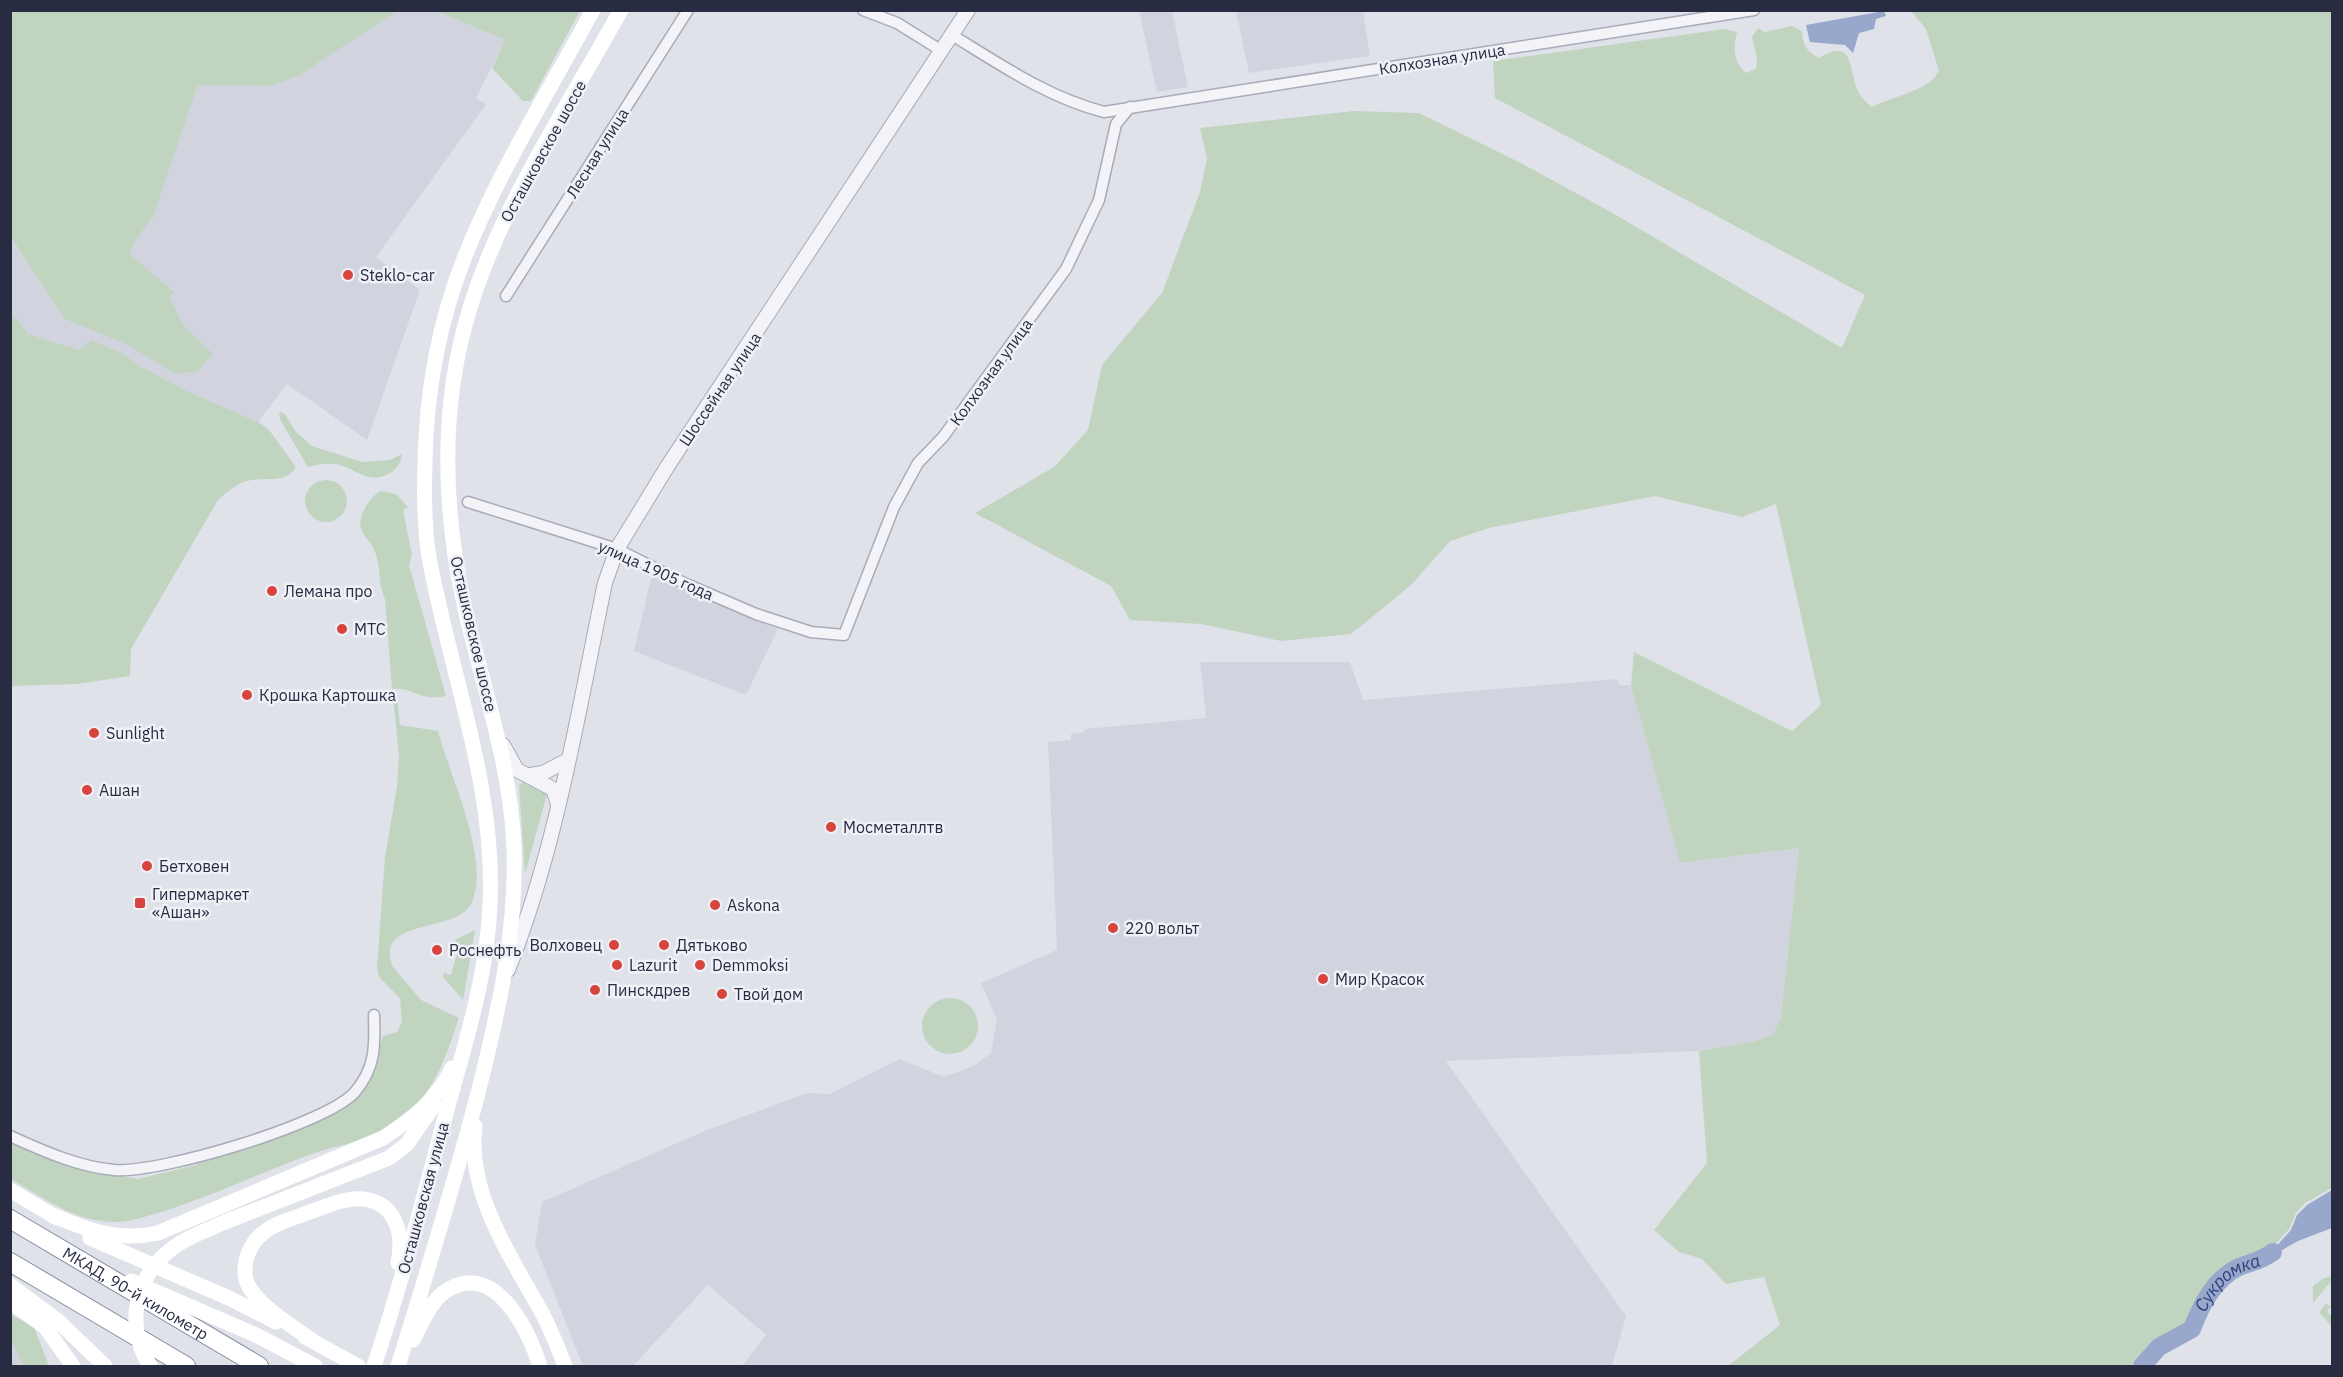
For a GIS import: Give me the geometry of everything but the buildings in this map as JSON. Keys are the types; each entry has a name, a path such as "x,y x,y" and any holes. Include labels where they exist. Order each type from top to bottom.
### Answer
{"highway":[{"name":"МКАД, 90-й километр","path":"10,1219 259,1366"},
{"path":"10,1262 186,1366"}],"main road":[{"name":"Осташковское шоссе","path":"470,1029 483,965 490,907 489,849 472,738 440,610 428,551 424,492 426,429 433,372 447,311 465,257 505,172 594,10"},
{"name":"Осташковское шоссе","path":"491,1041 502,986 512,907 514,848 508,790 498,732 465,604 454,548 448,431 454,375 470,309 507,215 621,10"},
{"path":"150,1366 142,1353 136,1328 136,1303 143,1281 156,1262 176,1245 225,1222 389,1158 407,1144 421,1128 470,1029"},
{"name":"Осташковская улица","path":"376,1360 418,1222 470,1029"},
{"name":"Осташковская улица","path":"398,1366 441,1228 491,1041"},
{"path":"50,1214 110,1236 140,1237 158,1233 383,1138 408,1122 429,1103 447,1079"},
{"path":"480,1086 475,1149 482,1191 497,1230 538,1305 565,1366"},
{"path":"10,1190 100,1243 229,1298 358,1366"},
{"path":"313,1341 266,1306 254,1293 246,1280 250,1248 262,1234 281,1223 342,1201 360,1199 375,1201 394,1218 401,1246 376,1360"},
{"path":"74,1256 256,1335 310,1364"},
{"path":"398,1366 432,1304 444,1293 468,1284 494,1291 513,1308 540,1366"},
{"path":"10,1285 57,1320 105,1366"},
{"path":"10,1302 45,1327 73,1366"}],"street":[{"name":"Лесная улица","path":"506,296 688,10"},
{"path":"863,10 897,23 942,51"},
{"name":"Шоссейная улица","path":"502,986 530,911 558,804 605,583 617,549 667,467 968,10"},
{"name":"Колхозная улица","path":"952,35 1045,91 1073,104 1104,112 1754,10"},
{"name":"Колхозная улица","path":"844,635 894,507 918,463 943,437 1066,269 1099,200 1116,124 1130,107"},
{"path":"1104,112 1116,124"},
{"name":"улица 1905 года","path":"468,502 617,549 684,583 756,614 811,632 844,635"},
{"path":"498,732 508,758 517,770 553,789 558,804"},
{"path":"530,775 543,773 568,760"},
{"path":"10,1136 72,1161 114,1170 135,1170 172,1163 263,1135 331,1108 355,1092 369,1069 375,1052 374,1015"}],"shaded area":[{"path":"398,11 437,11 505,40 476,98 486,104 376,257 420,290 367,440 287,384 258,422 187,391 140,366 122,353 81,350 28,334 18,319 11,317 10,238 62,313 130,254 136,240 154,215 198,85 272,86 298,76"},
{"path":"1139,11 1172,11 1188,87 1157,92"},
{"path":"1236,11 1363,11 1370,56 1249,73"},
{"path":"652,574 778,629 746,695 634,651"},
{"path":"1200,662 1350,662 1363,700 1618,679 1619,685 1631,685 1680,863 1799,848 1781,1017 1773,1034 1753,1042 1699,1051 1446,1061 1626,1316 1612,1366 742,1366 766,1335 708,1285 633,1366 583,1366 535,1245 542,1202 707,1130 807,1093 830,1094 900,1059 944,1077 973,1066 991,1053 997,1020 981,983 1057,950 1048,742 1071,740 1071,734 1084,732 1084,729 1206,718"},
{"path":"10,1341 12,1342 24,1366 11,1366"}],"green space":[{"path":"580,10 531,101 523,101 492,68 505,40 437,11"},
{"path":"10,11 398,11 298,76 272,86 198,85 154,215 136,240 130,254 175,293 169,297 183,325 213,354 197,372 174,373 126,344 65,319 11,238"},
{"path":"1911,11 2332,11 2332,1188 2305,1203 2296,1213 2290,1228 2271,1249 2257,1259 2239,1265 2226,1274 2200,1300 2190,1326 2158,1345 2141,1364 2142,1366 1728,1366 1780,1325 1764,1277 1726,1284 1702,1259 1679,1252 1654,1230 1707,1163 1699,1051 1753,1042 1773,1034 1781,1017 1799,848 1680,863 1631,685 1634,652 1792,731 1821,705 1776,504 1742,517 1655,496 1489,528 1450,541 1411,585 1351,634 1281,641 1201,624 1130,620 1111,586 975,513 1054,467 1088,430 1102,365 1162,293 1200,192 1207,158 1200,128 1354,111 1419,113 1521,163 1609,211 1842,348 1865,295 1495,98 1493,61 1725,29 1737,32 1736,59 1746,73 1756,69 1757,58 1752,37 1758,28 1765,32 1792,26 1802,31 1806,47 1819,58 1830,52 1844,53 1851,65 1857,89 1872,107 1918,89 1934,78 1939,71 1926,29"},
{"path":"11,317 18,319 28,334 80,350 91,340 122,353 140,366 187,391 258,422 269,430 296,467 291,473 280,478 243,482 218,500 131,649 130,676 77,684 11,686"},
{"path":"280,412 285,414 296,432 312,446 362,462 390,460 402,454 401,460 390,473 375,478 336,464 308,467 282,423"},
{"path":"326,480 334,481 341,486 346,493 346,509 341,516 334,521 326,522 318,521 311,516 306,509 305,501 306,493 311,486 318,481"},
{"path":"381,491 396,494 408,507 403,510 412,555 409,565 446,696 429,697 406,690 392,689 385,599 374,551 360,524 367,505 373,496"},
{"path":"393,697 397,697 400,725 438,731 473,842 476,865 476,886 471,904 463,913 405,933 395,940 390,951 393,967 421,1000 459,1018 439,1071 425,1095 405,1116 383,1131 309,1155 174,1208 128,1221 104,1221 73,1214 11,1179 10,1141 112,1174 138,1179 196,1165 198,1162 325,1116 370,1075 383,1036 397,1032 402,1021 400,998 379,977 377,967 385,857 397,787 399,756"},
{"path":"526,780 542,786 547,794 525,874 519,785"},
{"path":"475,930 463,1000 443,977 444,973 451,975 457,953 450,951 455,940"},
{"path":"944,998 956,998 966,1002 974,1010 978,1026 974,1042 966,1050 956,1054 944,1054 934,1050 926,1042 922,1032 922,1020 926,1010 934,1002"},
{"path":"2332,1276 2332,1280 2313,1303 2313,1286 2324,1278"},
{"path":"2326,1303 2331,1307 2327,1311 2332,1317 2332,1326 2319,1313"},
{"path":"10,1314 34,1327 49,1366 24,1366 11,1341"}],"water":[{"path":"1884,11 1886,16 1876,19 1874,29 1859,33 1853,53 1845,45 1810,42 1806,25"},
{"path":"2332,1190 2332,1228 2298,1241 2261,1262 2252,1264 2273,1250 2291,1230 2297,1215 2307,1205"}],"waterway":[{"name":"Сукромка","path":"2142,1366 2159,1347 2192,1329 2204,1302 2222,1278 2239,1267 2273,1252"}],"place":[{"name":"Steklo-car","path":"348,275"},
{"name":"Лемана про","path":"272,591"},
{"name":"МТС","path":"342,629"},
{"name":"Крошка Картошка","path":"247,695"},
{"name":"Sunlight","path":"94,733"},
{"name":"Ашан","path":"87,790"},
{"name":"Мосметаллтв","path":"831,827"},
{"name":"Бетховен","path":"147,866"},
{"name":"Гипермаркет «Ашан»","path":"140,903"},
{"name":"Askona","path":"715,905"},
{"name":"220 вольт","path":"1113,928"},
{"name":"Волховец","path":"614,945"},
{"name":"Дятьково","path":"664,945"},
{"name":"Роснефть","path":"437,950"},
{"name":"Lazurit","path":"617,965"},
{"name":"Demmoksi","path":"700,965"},
{"name":"Мир Красок","path":"1323,979"},
{"name":"Пинскдрев","path":"595,990"},
{"name":"Твой дом","path":"722,994"}]}
